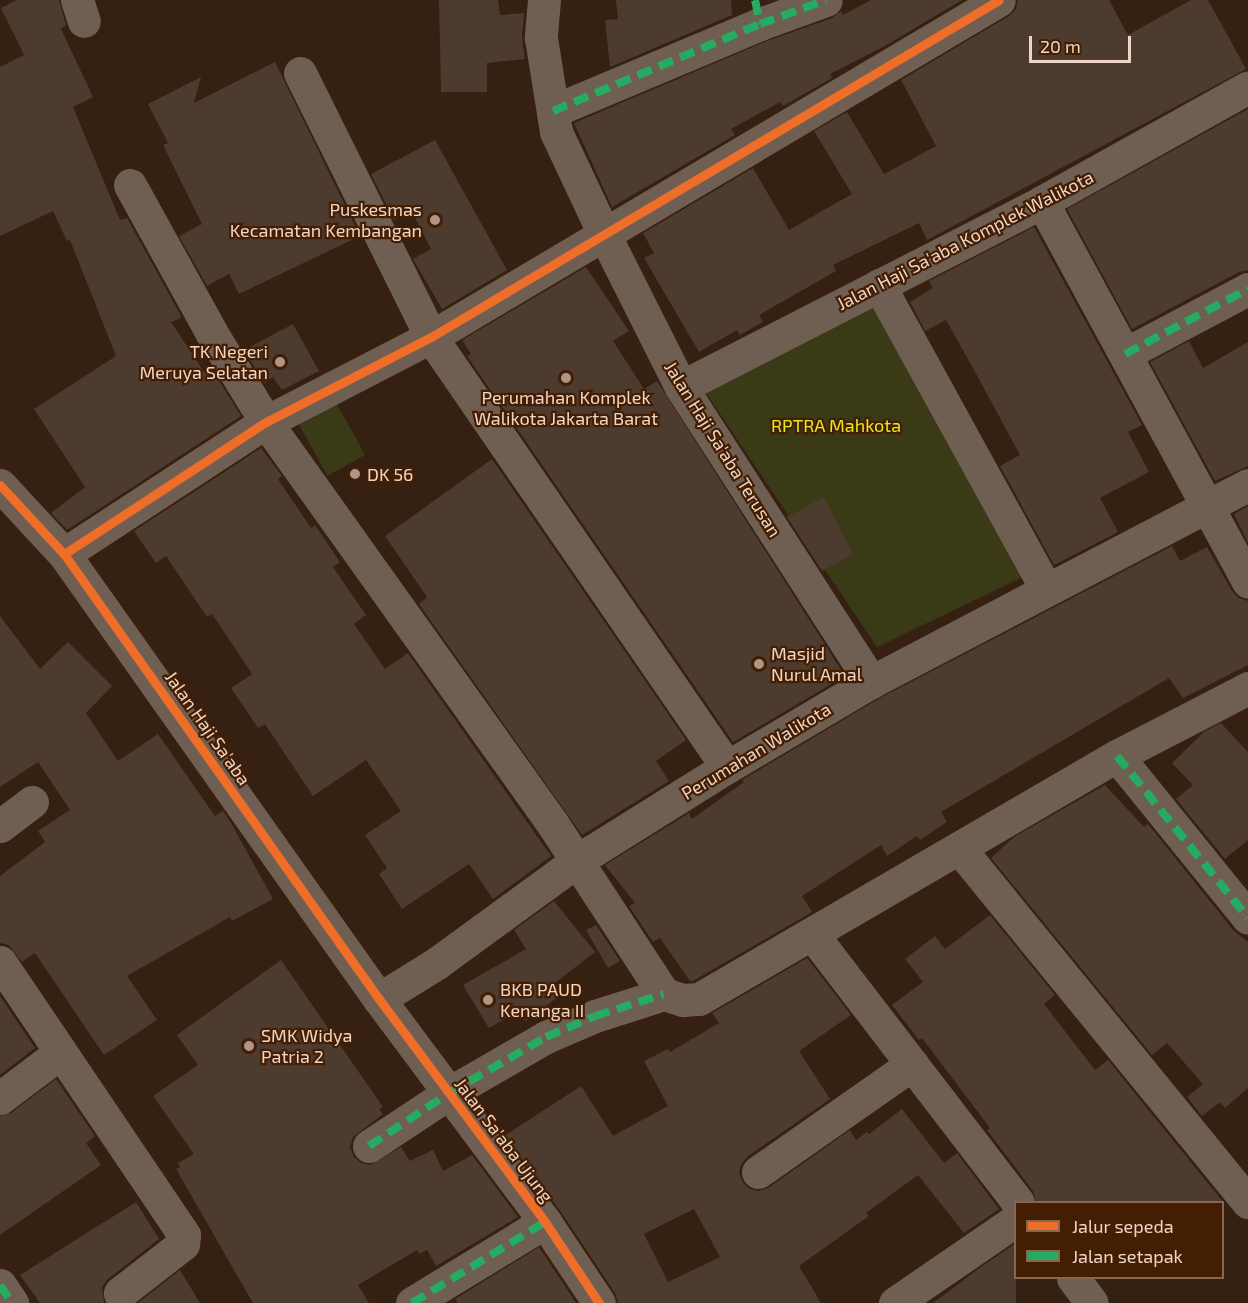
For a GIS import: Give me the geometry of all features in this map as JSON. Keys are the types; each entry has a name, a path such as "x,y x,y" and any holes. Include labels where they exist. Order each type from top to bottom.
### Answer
{"street":[{"name":"Jalan Haji Sa'aba Terusan","path":"544,0 541,38 556,132 604,234 681,387 871,682"},
{"path":"553,111 758,12 826,0"},
{"path":"64,554 266,422 431,337 999,0"},
{"path":"300,73 431,337 727,767"},
{"name":"Jalan Haji Sa'aba Komplek Walikota","path":"681,387 1042,202 1247,88"},
{"path":"130,185 211,332 266,422 578,860 664,994"},
{"path":"1042,202 1248,582"},
{"path":"879,285 1046,589"},
{"path":"1125,354 1248,289"},
{"name":"Jalan Haji Sa'aba","path":"0,485 64,554 379,999"},
{"name":"Perumahan Walikota","path":"379,999 437,963 578,860 727,767 871,682 1248,485"},
{"path":"369,1146 449,1093 546,1037 595,1016 664,994 683,1000 699,999 1117,756 1248,688"},
{"path":"1117,756 1248,918"},
{"path":"0,826 32,802"},
{"path":"959,848 1248,1202"},
{"path":"812,934 1016,1201"},
{"path":"0,962 184,1235 183,1244 120,1293"},
{"name":"Jalan Sa'aba Ujung","path":"379,999 545,1222 599,1303"},
{"path":"0,1098 61,1052"},
{"path":"758,1172 912,1064"},
{"path":"895,1303 1014,1221"},
{"path":"412,1303 545,1222"},
{"path":"1074,1279 1092,1303"},
{"path":"0,1285 12,1303"}],"green space":[{"name":"RPTRA Mahkota","path":"871,303 1021,578 877,647 706,393"},
{"path":"334,399 365,455 327,476 296,420"}],"building":[{"path":"17,0 59,0 66,25 61,29 93,97 73,107 120,220 127,218 180,314 181,318 171,322 204,372 211,368 241,416 67,530 51,513 85,487 34,409 116,356 70,240 67,241 53,211 0,236 0,67 24,55 1,8"},
{"path":"439,0 498,0 500,15 524,13 522,37 525,59 487,63 487,92 441,92"},
{"path":"616,0 731,0 732,15 610,67 605,20 618,19"},
{"path":"871,0 962,0 883,47 830,74 832,78 783,106 780,102 731,129 735,135 612,207 574,123 767,41 832,18 841,11 843,15"},
{"path":"1018,0 1109,0 1128,35 1191,0 1208,0 1246,69 927,240 919,223 833,265 836,271 759,315 763,322 740,335 737,330 699,352 644,258 654,253 643,233 753,168 789,230 852,194 814,131 847,112 884,174 936,146 901,80 1009,16 1016,9"},
{"path":"275,62 360,236 239,294 229,274 207,286 179,236 202,224 163,145 168,143 148,104 201,77 194,103"},
{"path":"1248,109 1248,270 1239,272 1132,329 1067,209"},
{"name":"Puskesmas Kecamatan Kembangan","path":"435,140 507,270 442,309 413,259 431,249 412,212 394,220 371,174"},
{"path":"1034,227 1142,425 1128,432 1149,472 1100,498 1118,532 1054,565 1000,466 1020,455 973,368 946,320 925,331 910,302 933,288 929,281"},
{"path":"586,267 629,331 613,341 644,389 657,381 845,676 733,742 467,356 471,354 462,340"},
{"name":"TK Negeri Meruya Selatan","path":"293,324 319,371 282,390 273,377 264,383 244,350"},
{"path":"1189,341 1203,368 1248,342 1248,466 1215,481 1150,362"},
{"path":"261,448 282,476 278,479 311,528 315,525 340,562 333,567 366,615 354,624 385,669 408,653 551,856 493,899 469,864 402,909 379,874 387,868 365,835 401,811 366,760 313,796 265,724 258,728 231,688 252,674 212,614 207,617 166,556 156,563 134,531"},
{"path":"492,459 686,740 656,761 669,781 582,835 419,604 427,597 385,536"},
{"path":"824,497 853,554 822,571 787,517"},
{"path":"1248,506 1248,543 1234,514"},
{"path":"1172,546 1180,561 1207,547 1232,591 1239,598 1248,601 1248,665 1183,698 1169,678 941,812 947,822 920,840 917,836 887,856 881,845 802,896 812,912 693,981 690,981 660,938 653,942 629,906 635,903 605,865 689,813 692,819 744,782 742,780 880,698"},
{"path":"0,616 40,669 68,642 112,686 86,713 118,761 158,734 215,816 223,811 273,899 232,921 230,917 127,976 157,1020 104,1055 35,953 22,962 9,945 0,943 0,876 45,842 38,831 70,810 38,762 0,787"},
{"path":"1221,723 1248,752 1248,840 1225,859 1176,799 1193,785 1172,763 1205,731"},
{"path":"1105,785 1144,827 1148,824 1233,930 1248,942 1248,1088 1225,1108 1220,1102 1202,1116 1187,1097 1203,1084 1167,1043 1152,1055 991,858 1014,837"},
{"path":"554,901 595,952 550,987 558,997 526,1021 518,1011 489,1028 463,985 526,949 514,930"},
{"path":"990,915 1055,995 1044,1004 1095,1070 1108,1060 1222,1201 1036,1201 1033,1191 987,1130 990,1128 922,1038 919,1040 892,1005 923,982 905,959 935,936 945,949"},
{"path":"596,925 620,961 608,968 586,930"},
{"path":"807,958 851,1015 799,1051 830,1099 747,1157 739,1173 743,1183 750,1189 759,1191 768,1188 850,1130 856,1140 867,1132 869,1134 902,1109 944,1163 957,1153 999,1209 964,1233 918,1175 866,1213 869,1216 799,1266 821,1303 618,1303 615,1293 561,1212 504,1136 581,1086 613,1136 668,1106 644,1061 668,1049 670,1052 719,1023 712,1013","holes":["694,1209 720,1257 668,1282 644,1234"]},
{"path":"281,960 383,1107 379,1109 383,1114 353,1137 350,1147 354,1157 361,1163 371,1165 401,1147 410,1161 433,1150 443,1171 472,1155 518,1217 436,1266 427,1250 419,1254 417,1250 358,1285 369,1303 253,1303 176,1169 180,1167 178,1163 194,1154 153,1096 198,1065 177,1035"},
{"path":"0,996 35,1048 0,1075"},
{"path":"56,1079 95,1136 86,1143 101,1165 0,1235 0,1116 11,1113"},
{"path":"136,1202 159,1239 108,1279 102,1287 104,1303 40,1303 20,1275"},
{"path":"1014,1244 1016,1303 933,1303"},
{"path":"539,1247 576,1303 458,1303 455,1299"},
{"path":"180,1270 200,1303 138,1303"}],"marked path":[{"path":"755,0 760,24"},
{"path":"553,111 760,24 826,0"},
{"path":"1125,354 1248,289"},
{"path":"1117,756 1248,918"},
{"path":"369,1146 449,1093 546,1037 595,1016 664,994"},
{"path":"412,1303 545,1222"},
{"path":"0,1285 12,1303"}],"cycle path":[{"path":"64,554 266,422 431,337 999,0"},
{"path":"0,485 64,554 379,999 545,1222 599,1303"}],"place":[{"name":"Puskesmas Kecamatan Kembangan","path":"435,220"},
{"name":"TK Negeri Meruya Selatan","path":"280,362"},
{"name":"Perumahan Komplek Walikota Jakarta Barat","path":"566,378"},
{"name":"DK 56","path":"355,474"},
{"name":"Masjid Nurul Amal","path":"759,664"},
{"name":"BKB PAUD Kenanga II","path":"488,1000"},
{"name":"SMK Widya Patria 2","path":"249,1046"}]}
